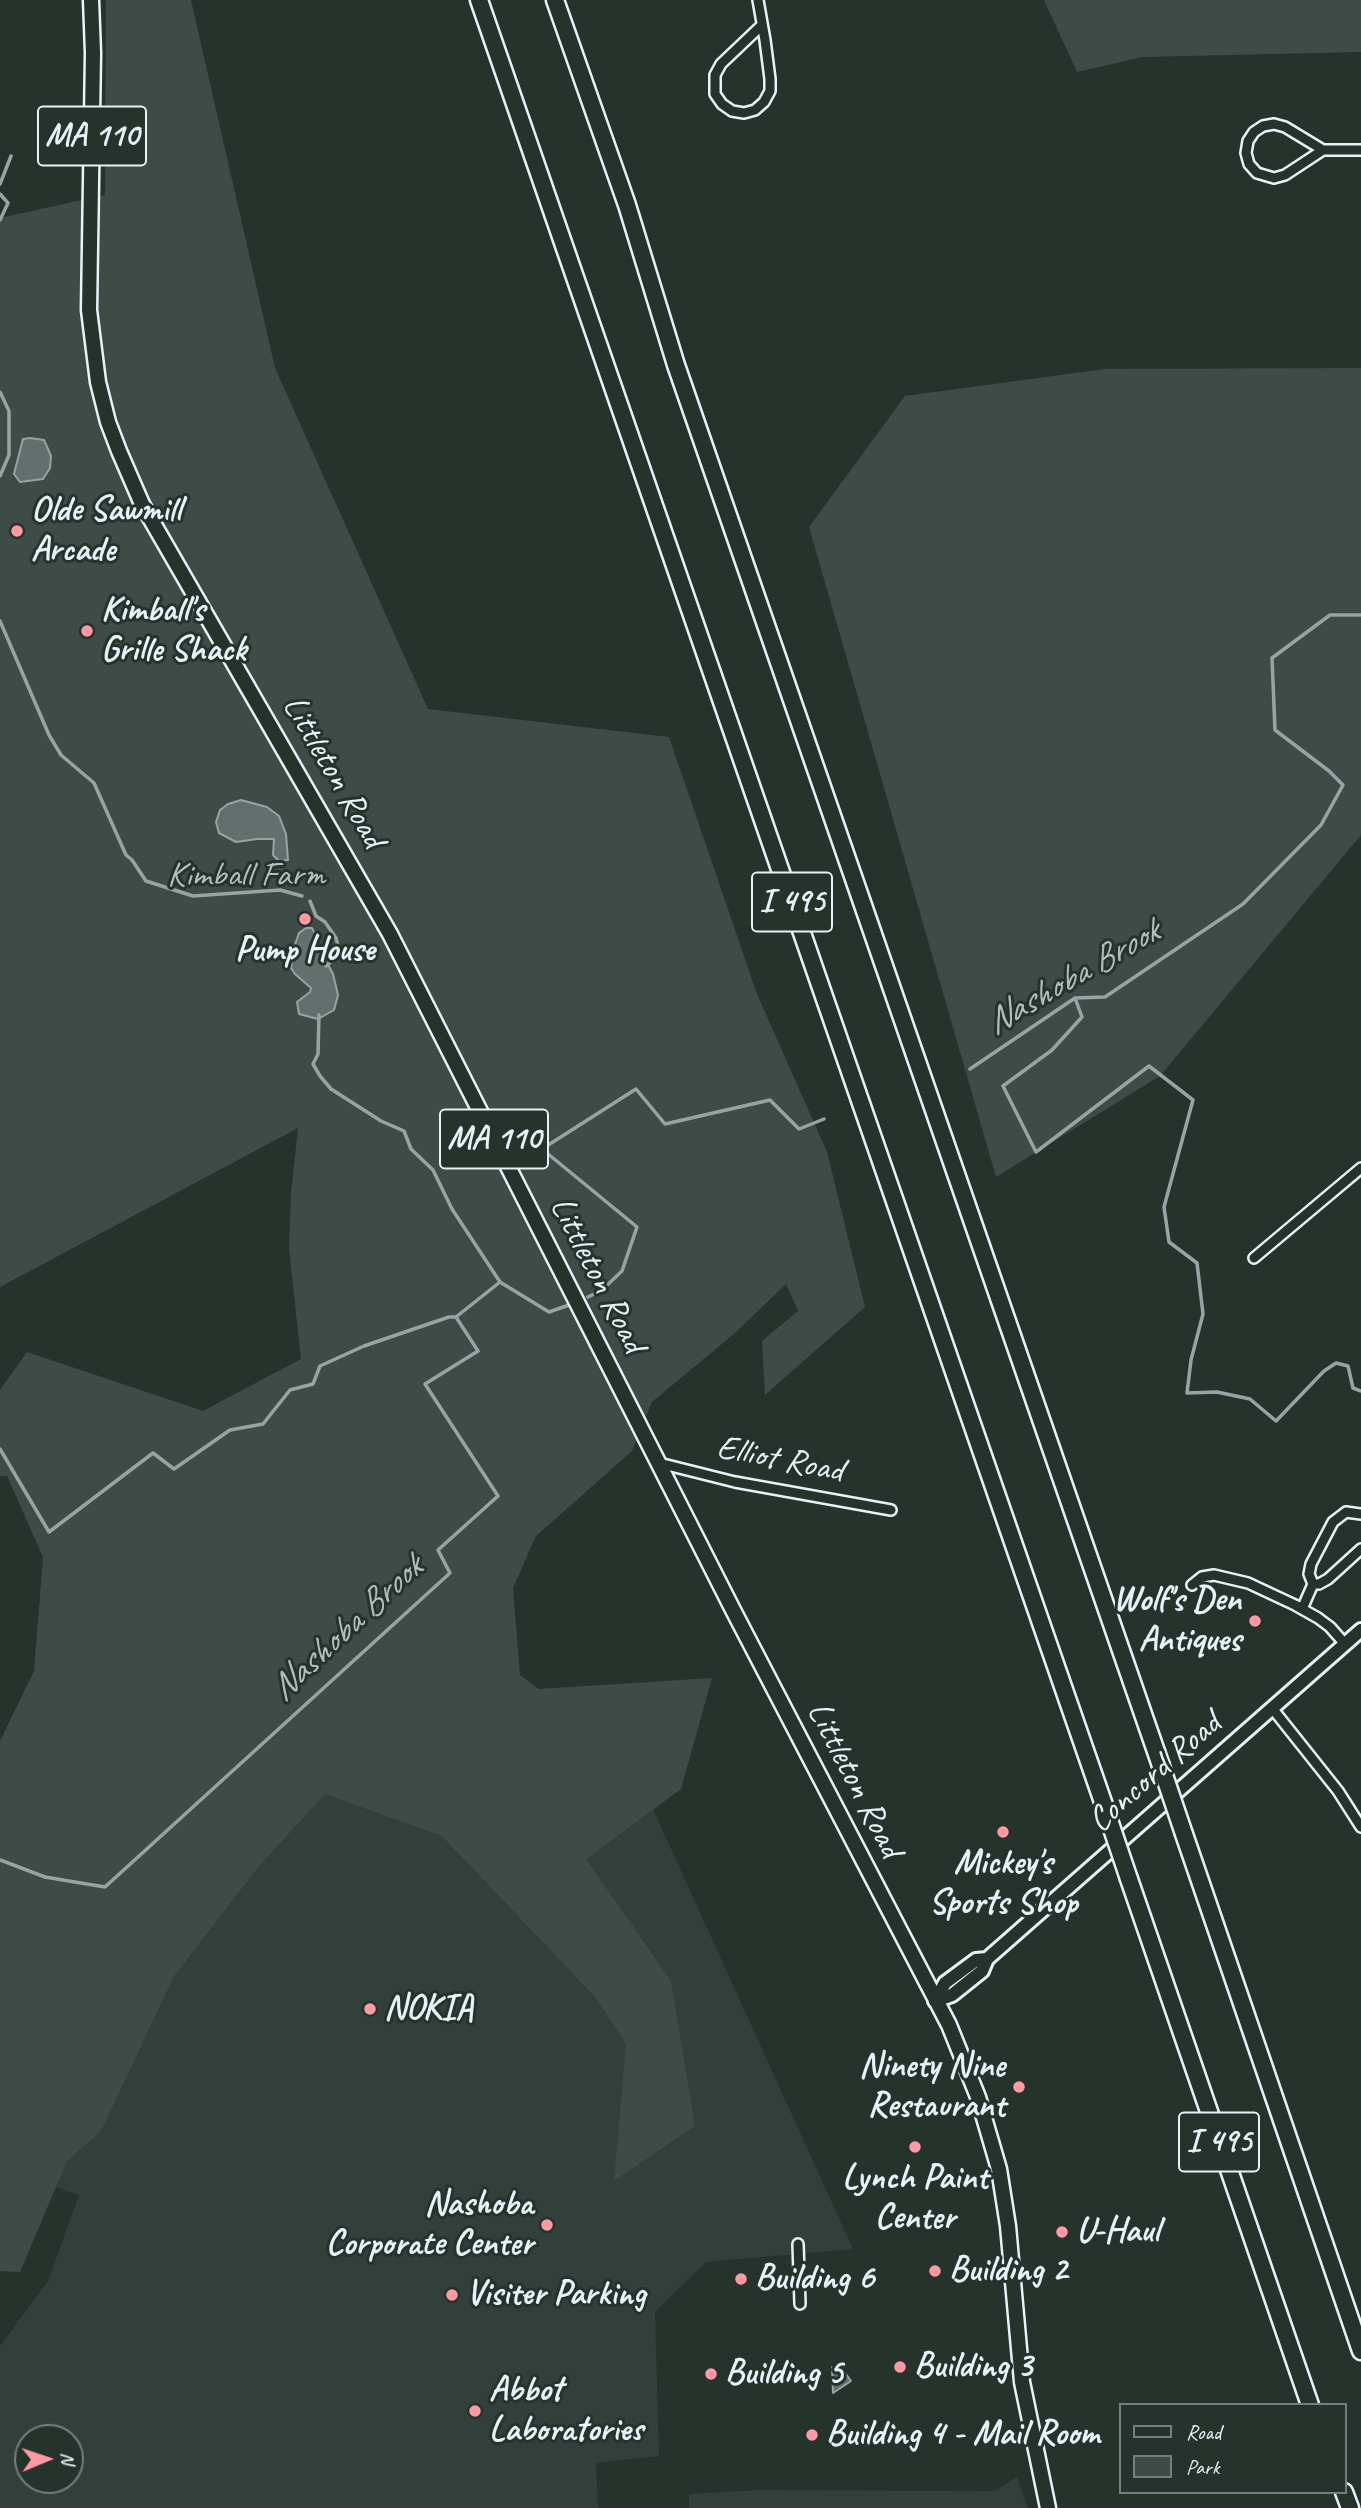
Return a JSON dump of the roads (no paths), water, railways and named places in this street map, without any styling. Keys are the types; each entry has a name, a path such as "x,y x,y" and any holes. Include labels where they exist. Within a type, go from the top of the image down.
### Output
{"highway":[{"name":"I 495","path":"479,0 1309,2403"},
{"name":"I 495","path":"555,0 626,205 681,378 1361,2351"}],"main road":[{"name":"Littleton Road","path":"91,0 93,53 89,310 98,382 119,451 142,504 390,934 948,2025 978,2097 999,2169 1008,2227 1022,2382 1048,2508"},
{"name":"Concord Road","path":"935,2001 952,1995 982,1971 987,1959 1361,1630"}],"street":[{"path":"758,0 762,25 770,91 764,102 755,110 744,113 732,111 722,104 715,94 715,75 721,64 762,25"},
{"path":"1323,150 1285,175 1274,178 1257,173 1249,164 1246,153 1248,141 1254,132 1269,124 1285,127 1323,150 1361,150"},
{"path":"1254,1258 1361,1168"},
{"name":"Elliot Road","path":"659,1463 735,1482 891,1510"},
{"path":"1313,1584 1309,1569 1333,1521 1346,1511 1361,1514"},
{"path":"1313,1584 1328,1579 1361,1549"},
{"path":"1192,1586 1208,1576 1227,1577 1248,1583 1302,1609 1330,1627 1345,1644"},
{"path":"1302,1609 1313,1584"},
{"path":"1272,1708 1343,1798 1361,1827"},
{"path":"798,2244 800,2304"}],"waterway":[{"path":"0,184 11,156"},
{"path":"0,194 8,203 0,220"},
{"path":"0,392 9,411 9,455 0,476"},
{"name":"Nashoba Brook","path":"970,1069 1075,998 1105,997 1243,904 1321,825 1343,785 1275,730 1272,658 1330,615 1361,615"},
{"path":"0,621 49,735 61,755 94,783 126,855 146,881 193,896 280,890 302,896"},
{"path":"310,901 316,916 325,922 336,938 340,954 326,966"},
{"path":"1075,998 1082,1017 1052,1050 1003,1086 1036,1152 1149,1066 1193,1100 1164,1207 1169,1242 1197,1263 1203,1314 1191,1360 1187,1393 1217,1392 1250,1399 1276,1421 1324,1371 1336,1363 1348,1366 1353,1388 1361,1391"},
{"path":"319,1015 318,1054 313,1064 320,1076 331,1089 381,1121 404,1131 411,1149 433,1170 452,1209 500,1282"},
{"name":"Nashoba Brook","path":"588,1297 602,1290 622,1271 637,1227 542,1149 636,1089 665,1124 770,1100 799,1129 824,1119"},
{"name":"Nashoba Brook","path":"0,1860 45,1877 105,1887 450,1573 438,1550 498,1496 425,1384 478,1351 456,1317 500,1282 549,1312 569,1305"},
{"path":"0,1449 49,1532 153,1453 174,1469 230,1430 263,1424 290,1390 313,1384 320,1366 364,1346 449,1317 456,1317"}],"place":[{"name":"Olde Sawmill Arcade","path":"17,531"},
{"name":"Kimball's Grille Shack","path":"87,631"},
{"name":"Pump House","path":"305,919"},
{"name":"Wolf's Den Antiques","path":"1255,1621"},
{"name":"Mickey's Sports Shop","path":"1003,1832"},
{"name":"NOKIA","path":"370,2009"},
{"name":"Ninety Nine Restaurant","path":"1019,2087"},
{"name":"Lynch Paint Center","path":"915,2147"},
{"name":"Nashoba Corporate Center","path":"547,2225"},
{"name":"U-Haul","path":"1062,2232"},
{"name":"Building 2","path":"935,2271"},
{"name":"Building 6","path":"741,2279"},
{"name":"Visiter Parking","path":"452,2295"},
{"name":"Building 3","path":"900,2367"},
{"name":"Building 5","path":"711,2374"},
{"name":"Abbot Laboratories","path":"475,2411"},
{"name":"Building 4 - Mail Room","path":"812,2435"}],"park label":[{"name":"Kimball Farm","path":"246,876"}]}
